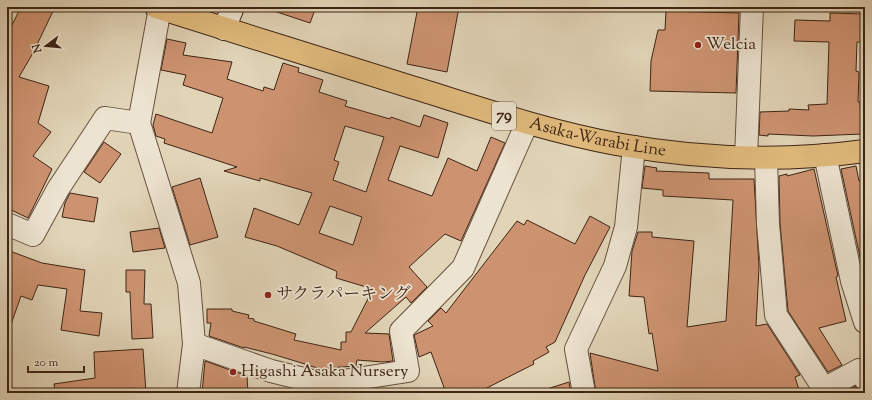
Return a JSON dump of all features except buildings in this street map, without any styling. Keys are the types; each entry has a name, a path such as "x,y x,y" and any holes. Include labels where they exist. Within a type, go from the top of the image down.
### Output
{"main road":[{"name":"Asaka-Warabi Line","path":"158,8 527,123 634,147 668,152 756,157 825,155 865,151"}],"street":[{"path":"224,29 233,7"},
{"path":"752,7 756,157 768,224 776,315 824,389 863,371"},
{"path":"158,8 139,123 189,283 194,344 188,393"},
{"path":"7,224 33,235 58,189 105,118 139,123"},
{"path":"194,344 271,371 324,384 408,370 401,331 463,268 527,123"},
{"path":"584,393 576,349 615,266 626,227 634,147"},
{"path":"825,155 852,281 865,322"}],"place":[{"name":"Welcia","path":"698,45"},
{"name":"サクラパーキング","path":"268,295"},
{"name":"Higashi Asaka Nursery","path":"233,372"}]}
